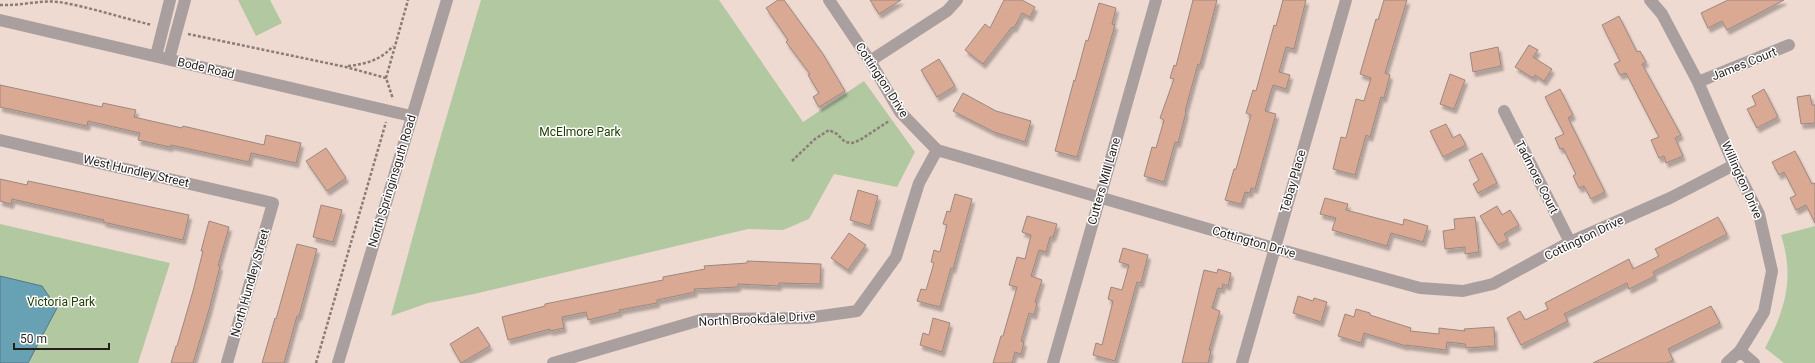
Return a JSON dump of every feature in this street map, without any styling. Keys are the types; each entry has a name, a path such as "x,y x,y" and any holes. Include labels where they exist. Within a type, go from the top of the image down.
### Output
{"street":[{"path":"156,56 170,0"},
{"path":"169,59 175,30 185,0"},
{"name":"North Springinsguth Road","path":"338,363 447,0"},
{"name":"Cottington Drive","path":"830,0 870,61 900,112 937,150 1099,198 1420,288 1464,291 1493,284 1570,242 1670,198 1734,165"},
{"path":"870,61 947,11 957,0"},
{"name":"Cutters Mill Lane","path":"1053,363 1156,0"},
{"name":"Tebay Place","path":"1242,363 1346,0"},
{"name":"Willington Drive","path":"1650,0 1662,14 1698,82 1734,165 1759,214 1772,271 1764,312 1740,351 1727,363"},
{"name":"Bode Road","path":"0,20 411,116"},
{"name":"James Court","path":"1698,82 1789,45"},
{"name":"Tadmore Court","path":"1504,111 1570,242"},
{"name":"West Hundley Street","path":"0,140 273,202"},
{"name":"North Brookdale Drive","path":"553,363 704,320 807,318 857,311 896,258 919,183 937,150"},
{"name":"North Hundley Street","path":"226,363 273,202"},
{"path":"1740,351 1754,363"}],"path":[{"path":"393,99 386,78 408,0"},
{"path":"0,5 12,6 42,1 59,2 163,28"},
{"path":"175,30 346,67 386,78"},
{"path":"346,67 365,64 386,55 395,44"},
{"path":"792,161 815,139 829,130 837,134 845,142 852,143 889,121"},
{"path":"316,363 382,137"}],"green space":[{"path":"238,0 270,0 282,23 256,36"},
{"name":"McElmore Park","path":"481,0 719,0 803,122 864,81 915,152 897,187 834,174 809,219 783,230 748,229 474,294 428,303 391,316 435,156"},
{"name":"Victoria Park","path":"0,224 170,263 138,363 0,363"},
{"path":"1815,226 1815,363 1784,363 1765,348 1783,307 1786,293 1787,265 1781,235"}],"water":[{"path":"0,276 42,286 57,308 28,363 0,363"}],"building":[{"path":"778,0 784,0 823,54 845,91 819,107 813,97 819,93 808,75 810,74 786,42 788,40 766,8"},
{"path":"870,0 901,0 879,14"},
{"path":"1004,0 1022,0 1035,7 1030,17 1022,13 1014,28 1012,27 983,64 965,50 985,24 990,28"},
{"path":"1193,0 1217,0 1200,65 1198,64 1185,111 1178,143 1175,142 1164,182 1144,176 1152,147 1156,148 1164,120 1160,118 1174,79 1170,78 1174,65 1176,66"},
{"path":"1283,0 1306,0 1294,49 1286,47 1279,72 1290,75 1286,89 1273,85 1265,111 1276,114 1255,189 1251,188 1250,193 1245,192 1241,204 1225,200 1234,169 1236,169 1251,115 1246,113 1253,90 1256,91 1274,25 1276,26"},
{"path":"1384,0 1407,0 1385,73 1390,75 1384,98 1381,97 1370,137 1366,135 1355,175 1333,169 1341,137 1346,138 1356,99 1364,101 1371,78 1360,74 1376,19 1378,20"},
{"path":"1728,0 1784,0 1727,30 1722,21 1708,28 1701,13"},
{"path":"1099,3 1116,8 1112,24 1115,25 1077,157 1055,151 1074,80 1075,81 1086,40 1088,41"},
{"path":"1619,16 1637,52 1640,51 1646,62 1642,64 1681,135 1675,138 1683,156 1666,163 1664,156 1659,158 1651,140 1659,137 1626,73 1620,75 1614,64 1620,61 1602,25"},
{"path":"1529,45 1538,50 1533,57 1552,69 1544,81 1535,75 1533,78 1515,67"},
{"path":"1498,47 1501,66 1473,72 1470,53"},
{"path":"939,59 955,86 937,97 921,70"},
{"path":"1450,74 1465,80 1454,109 1440,104"},
{"path":"0,85 102,107 103,103 136,110 134,117 182,128 183,126 264,145 266,135 301,143 296,163 251,153 249,162 171,145 170,147 138,140 140,133 88,121 87,126 0,107"},
{"path":"1560,89 1573,115 1568,118 1605,192 1591,199 1584,186 1579,188 1573,176 1576,174 1563,148 1560,149 1555,138 1564,134 1545,97"},
{"path":"1764,89 1778,117 1757,128 1747,109 1756,105 1752,96"},
{"path":"963,93 996,111 1031,121 1025,142 994,132 953,111"},
{"path":"1810,95 1812,105 1815,105 1815,123 1801,124 1797,97"},
{"path":"1446,124 1453,138 1460,134 1466,145 1443,157 1430,131"},
{"path":"326,148 346,178 327,191 306,161"},
{"path":"1795,151 1812,184 1815,183 1815,223 1806,205 1796,210 1790,198 1796,195 1784,172 1779,175 1772,162"},
{"path":"1482,153 1497,183 1478,193 1473,184 1479,180 1469,160"},
{"path":"0,179 27,185 28,181 189,215 183,240 12,199 11,204 0,201"},
{"path":"858,190 878,196 870,226 850,220"},
{"path":"955,194 972,199 953,269 951,268 940,307 917,301 921,289 926,290 934,263 931,262 934,250 940,252 947,225 943,224 947,211 950,212"},
{"path":"1325,198 1348,204 1346,210 1403,225 1404,219 1428,226 1423,242 1391,233 1387,246 1332,230 1336,218 1320,214"},
{"path":"321,205 342,210 333,242 313,237"},
{"path":"1497,206 1502,215 1510,210 1519,225 1504,234 1508,240 1498,245 1480,216"},
{"path":"1027,216 1057,224 1053,237 1050,237 1046,252 1039,250 1031,276 1042,280 1035,302 1037,303 1034,315 1029,313 1021,341 1024,342 1021,354 1015,352 1012,363 993,363 1001,336 1003,336 1017,287 1009,285 1017,257 1025,259 1031,235 1022,232"},
{"path":"1475,217 1479,252 1465,254 1465,247 1445,249 1443,231 1455,229 1454,219"},
{"path":"1718,217 1727,234 1653,272 1655,276 1629,289 1627,283 1564,314 1568,321 1521,345 1507,318 1520,311 1525,320 1548,309 1545,303 1629,259 1633,269 1659,256 1655,249"},
{"path":"209,221 229,227 218,266 220,266 209,310 193,363 171,363 193,291"},
{"path":"849,233 866,245 848,270 831,258"},
{"path":"297,244 317,249 299,316 297,316 284,363 262,363 275,318 276,319"},
{"path":"1123,248 1148,255 1141,283 1137,282 1115,361 1093,355 1096,343 1102,345 1113,301 1108,299 1111,287 1122,290 1129,265 1119,262"},
{"path":"747,261 821,264 820,284 779,283 779,286 738,284 738,287 694,289 695,292 657,300 657,303 619,310 620,312 588,320 586,312 562,317 564,328 550,331 550,329 508,340 502,317 545,306 545,304 663,280 663,277 705,269 704,266 747,263"},
{"path":"1218,269 1231,273 1228,286 1223,284 1222,289 1218,288 1212,308 1220,311 1209,350 1211,351 1208,363 1182,363 1204,270 1217,273"},
{"path":"1298,296 1313,301 1314,298 1327,302 1321,322 1293,313"},
{"path":"1711,306 1720,323 1668,349 1673,360 1667,363 1593,363"},
{"path":"1356,309 1411,328 1410,331 1439,334 1439,328 1465,331 1464,329 1494,327 1495,346 1466,348 1465,344 1447,342 1446,350 1406,346 1364,333 1361,343 1338,336 1345,314 1354,317"},
{"path":"933,318 950,323 942,352 920,345 923,333 929,335"},
{"path":"478,327 490,346 461,363 450,344"}]}
